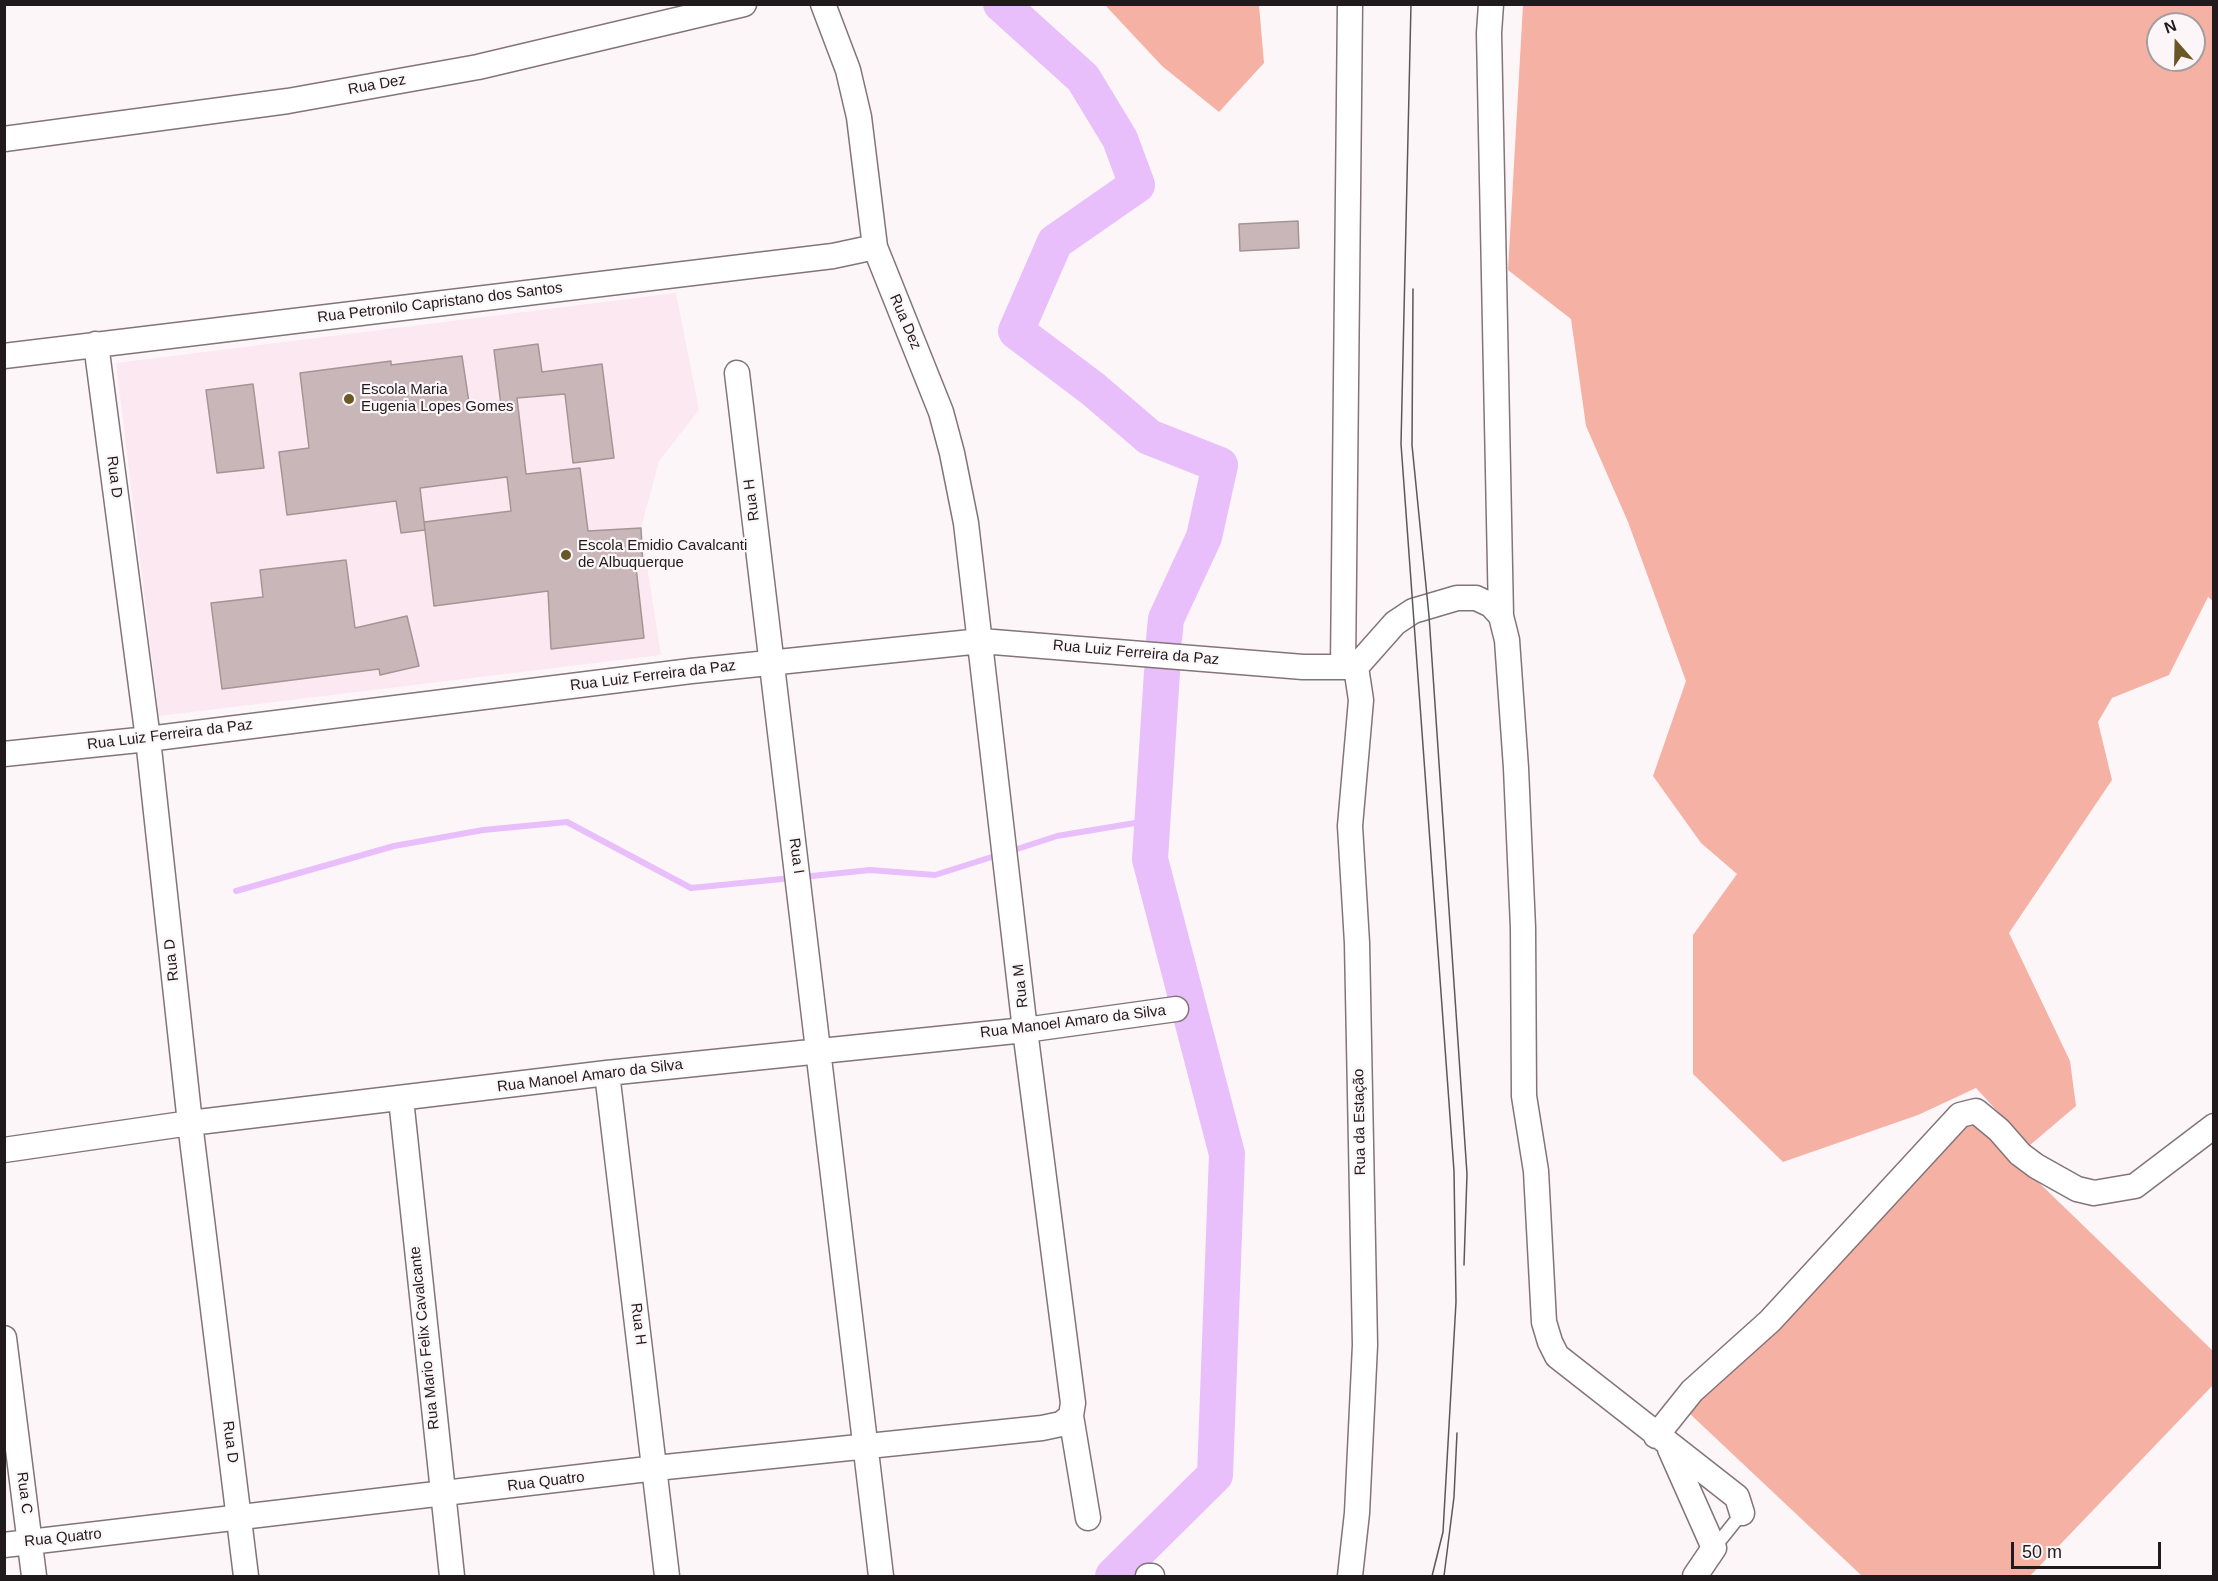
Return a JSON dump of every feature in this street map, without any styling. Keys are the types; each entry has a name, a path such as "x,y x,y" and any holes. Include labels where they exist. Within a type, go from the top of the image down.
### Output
{"street":[{"name":"Rua Dez","path":"4,139 288,101 478,67 744,4"},
{"name":"Rua Dez","path":"823,4 848,70 859,117 875,247 926,372 952,453 966,523 981,641"},
{"name":"Rua da Estação","path":"1350,4 1349,667 1361,700 1350,826 1357,943 1365,1345 1357,1513 1350,1576"},
{"path":"1491,4 1489,33 1501,616 1507,640 1516,768 1523,928 1524,1096 1536,1171 1544,1322 1557,1356 1737,1497 1742,1513"},
{"name":"Rua Petronilo Capristano dos Santos","path":"4,356 821,258 875,247"},
{"name":"Rua D","path":"96,344 148,739 190,1123 246,1576"},
{"name":"Rua H","path":"737,373 771,663"},
{"path":"1349,667 1395,623 1428,604 1457,597 1476,598 1491,605 1501,616"},
{"name":"Rua Luiz Ferreira da Paz","path":"4,754 148,739 771,663 981,641 1303,667 1349,667"},
{"name":"Rua M","path":"981,641 1025,1030 1072,1409 1088,1518"},
{"name":"Rua I","path":"771,663 803,908 864,1447 881,1576"},
{"name":"Rua Manoel Amaro da Silva","path":"4,1150 190,1123 819,1049 1025,1030 1176,1009"},
{"name":"Rua H","path":"607,1073 656,1468 667,1576"},
{"name":"Rua Mario Felix Cavalcante","path":"401,1099 441,1495 452,1576"},
{"path":"1663,1441 1692,1391 1770,1321 1960,1115 1976,1111 1999,1130 2020,1154 2036,1166 2077,1189 2094,1193 2135,1186 2214,1126"},
{"name":"Rua C","path":"4,1338 34,1576"},
{"name":"Rua Quatro","path":"4,1545 240,1519 656,1468 1042,1428 1061,1424 1072,1409"},
{"path":"1663,1441 1714,1548 1695,1576"}],"lane":[{"path":"1714,1548 1742,1513"}],"shaded area":[{"path":"1105,5 1259,5 1264,63 1219,112 1162,66"},
{"path":"1523,5 2213,5 2213,601 2208,597 2169,675 2112,698 2098,722 2112,780 2009,933 2070,1061 2076,1106 2029,1146 1976,1088 1918,1115 1783,1162 1693,1074 1693,935 1737,874 1701,843 1653,776 1686,681 1628,522 1586,426 1571,319 1508,270"},
{"path":"676,293 699,410 659,461 641,528 661,655 159,716 116,363"},
{"path":"1970,1116 2213,1351 2213,1385 2030,1576 1862,1576 1689,1413"}],"building":[{"path":"1298,221 1299,248 1240,251 1239,224"},
{"path":"538,344 542,372 602,364 614,458 573,463 565,394 517,398 526,474 580,468 588,531 641,528 643,567 636,567 644,638 551,649 548,591 434,606 425,530 401,533 396,501 287,515 279,452 309,448 300,373 391,361 391,365 462,356 470,409 501,405 494,350","holes":["507,477 511,511 424,522 420,488"]},
{"path":"253,384 264,468 217,473 206,390"},
{"path":"346,560 355,628 407,616 419,666 380,675 379,669 222,689 211,603 263,597 260,570"}],"waterway":[{"path":"1001,4 1083,78 1120,139 1137,185 1055,242 1016,331 1093,389 1149,437 1220,465 1204,537 1166,619 1164,639"},
{"path":"1113,1576 1215,1475 1227,1154 1150,859 1162,672"},
{"path":"1008,852 1057,836 1153,820"},
{"path":"236,891 394,846 483,830 567,822 691,888 792,878"},
{"path":"802,877 870,870 935,875 998,855"}],"tram line":[{"path":"1411,4 1401,444 1454,1171 1456,1302 1443,1532 1432,1576"},
{"path":"1413,289 1412,445 1429,616 1467,1174 1464,1265"},
{"path":"1444,1576 1454,1497 1457,1433"}],"place":[{"name":"Escola Maria Eugenia Lopes Gomes","path":"349,399"},
{"name":"Escola Emidio Cavalcanti de Albuquerque","path":"566,555"}]}
